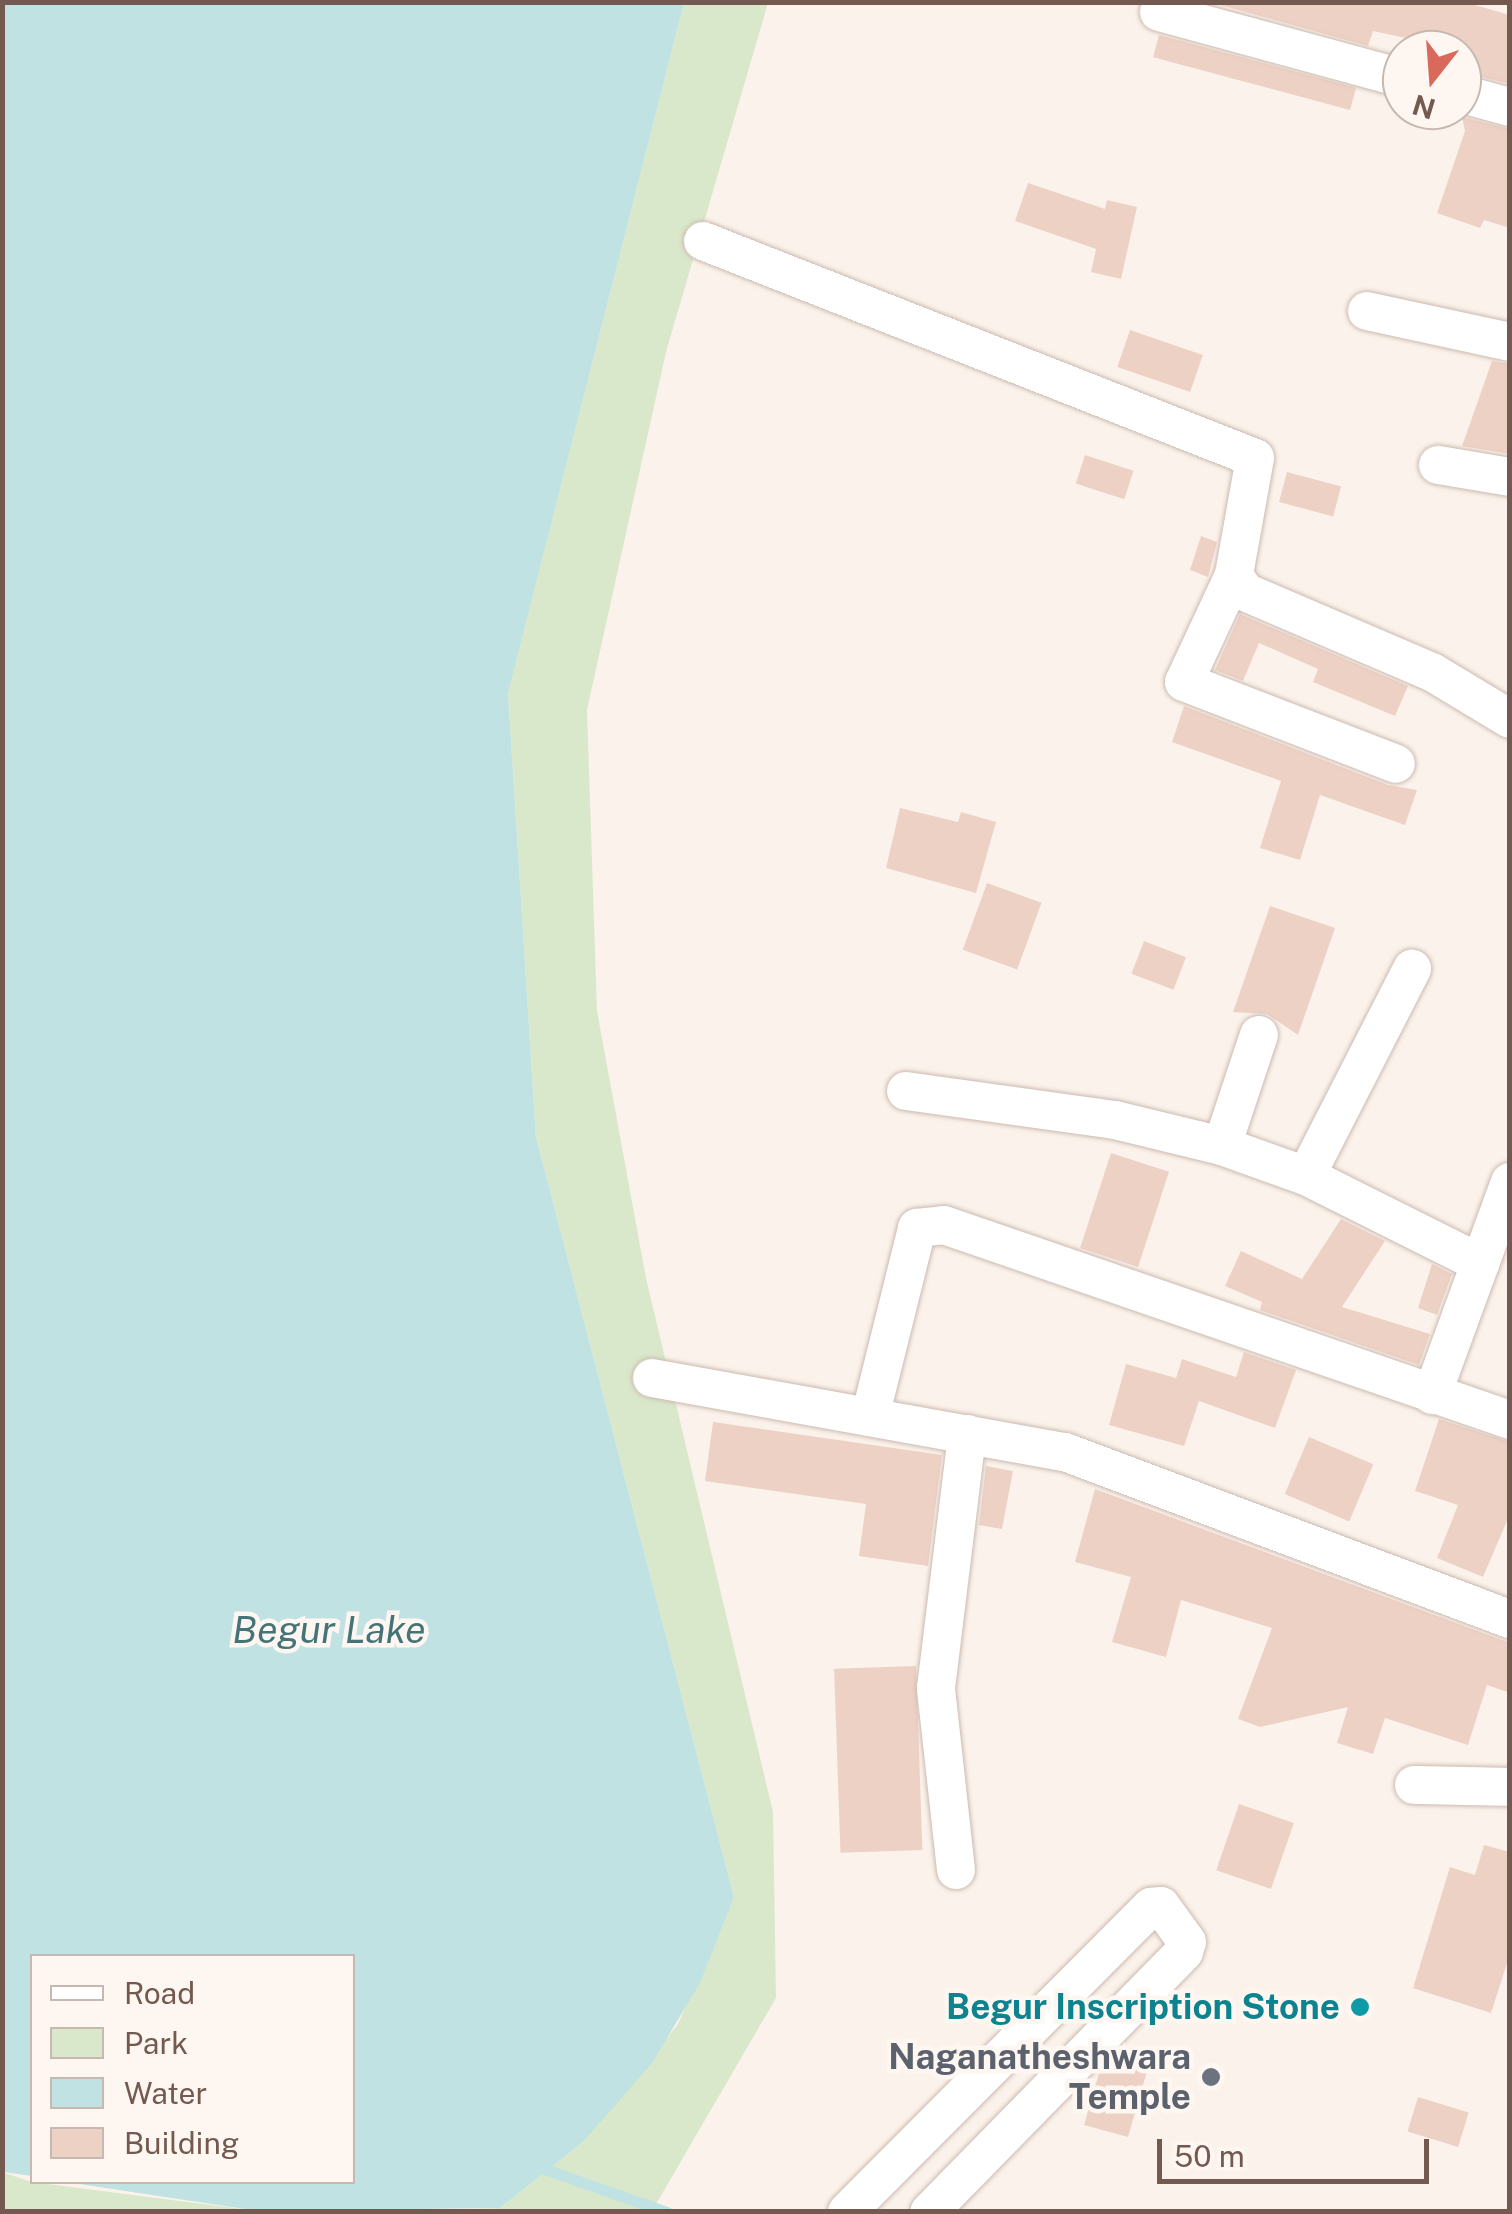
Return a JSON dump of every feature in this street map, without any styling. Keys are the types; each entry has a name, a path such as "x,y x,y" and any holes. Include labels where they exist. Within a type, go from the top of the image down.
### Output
{"street":[{"path":"1159,12 1382,73"},
{"path":"1482,99 1510,107"},
{"path":"703,241 1247,453 1258,465 1234,575 1184,682 1396,764"},
{"path":"1367,311 1510,342"},
{"path":"1438,464 1510,477"},
{"path":"1234,575 1245,592 1432,672 1510,719"},
{"path":"1306,1176 1412,969"},
{"path":"1222,1146 1259,1034"},
{"path":"906,1091 1115,1120 1222,1146 1306,1176 1480,1263"},
{"path":"1432,1395 1510,1182"},
{"path":"870,1417 917,1228 944,1225 1510,1420"},
{"path":"652,1378 967,1434 1108,1466 1510,1618"},
{"path":"956,1870 936,1688 967,1434"},
{"path":"1414,1785 1510,1787"},
{"path":"847,2212 1151,1907 1160,1906 1187,1942 1184,1952 929,2212"}],"green space":[{"path":"684,3 768,3 666,352 587,710 597,1011 646,1278 773,1812 776,1998 652,2211 411,2212 500,2208 583,2142 678,2024 734,1897 536,1137 508,692"},
{"path":"2,2172 30,2184 258,2211 3,2211"}],"water":[{"name":"Begur Lake","path":"2,3 684,3 508,693 536,1137 734,1897 700,1983 652,2063 583,2142 500,2208 258,2211 79,2184 355,2184 355,1954 30,1954 30,2176 3,2172"}],"building":[{"path":"1210,2 1464,2 1510,15 1510,84 1482,77 1482,30 1373,31 1368,46"},
{"path":"1159,35 1356,88 1350,110 1153,57"},
{"path":"1482,122 1510,129 1510,228 1484,220 1480,228 1437,213 1465,131 1482,130"},
{"path":"1028,183 1105,209 1107,200 1137,207 1121,279 1091,272 1096,249 1015,221"},
{"path":"1130,330 1203,355 1190,392 1117,367"},
{"path":"1492,361 1510,364 1510,454 1462,446"},
{"path":"1085,455 1134,471 1124,499 1076,484"},
{"path":"1287,472 1341,486 1333,516 1279,502"},
{"path":"1201,536 1217,542 1208,577 1190,570"},
{"path":"1240,614 1408,686 1395,716 1313,682 1318,669 1259,643 1243,681 1215,670"},
{"path":"1184,706 1388,785 1417,790 1405,825 1320,795 1300,860 1260,848 1281,781 1172,742"},
{"path":"900,808 958,822 961,812 996,822 976,893 886,868"},
{"path":"987,883 1042,903 1017,970 963,950"},
{"path":"1270,906 1335,928 1298,1035 1267,1014 1233,1012"},
{"path":"1144,941 1186,957 1173,990 1131,974"},
{"path":"1111,1153 1169,1172 1138,1267 1080,1248"},
{"path":"1341,1219 1385,1241 1342,1307 1430,1334 1419,1365 1260,1310 1262,1302 1225,1286 1241,1251 1302,1279"},
{"path":"1432,1264 1452,1274 1437,1315 1418,1308"},
{"path":"1244,1352 1296,1370 1275,1428 1199,1401 1184,1446 1109,1425 1126,1364 1176,1378 1182,1359 1236,1377"},
{"path":"1439,1419 1510,1442 1510,1514 1483,1577 1437,1558 1458,1505 1415,1491"},
{"path":"713,1422 942,1455 928,1566 859,1556 866,1504 705,1481"},
{"path":"1309,1437 1373,1464 1349,1521 1285,1494"},
{"path":"986,1466 1013,1471 1002,1529 979,1525"},
{"path":"1095,1489 1510,1643 1510,1693 1487,1685 1468,1745 1385,1718 1373,1754 1337,1743 1348,1707 1260,1727 1238,1719 1272,1628 1181,1600 1166,1657 1112,1642 1131,1577 1075,1562"},
{"path":"916,1666 922,1850 840,1853 834,1669"},
{"path":"1239,1804 1294,1823 1271,1889 1216,1870"},
{"path":"1484,1845 1510,1852 1510,1954 1491,2013 1413,1988 1450,1867 1475,1875"},
{"path":"1117,2052 1150,2061 1128,2137 1084,2125 1100,2070"},
{"path":"1418,2097 1469,2112 1458,2147 1407,2131"}],"waterway":[{"path":"539,2167 667,2212"}],"place":[{"name":"Begur Inscription Stone","path":"1360,2007"},
{"name":"Naganatheshwara Temple","path":"1211,2077"}]}
